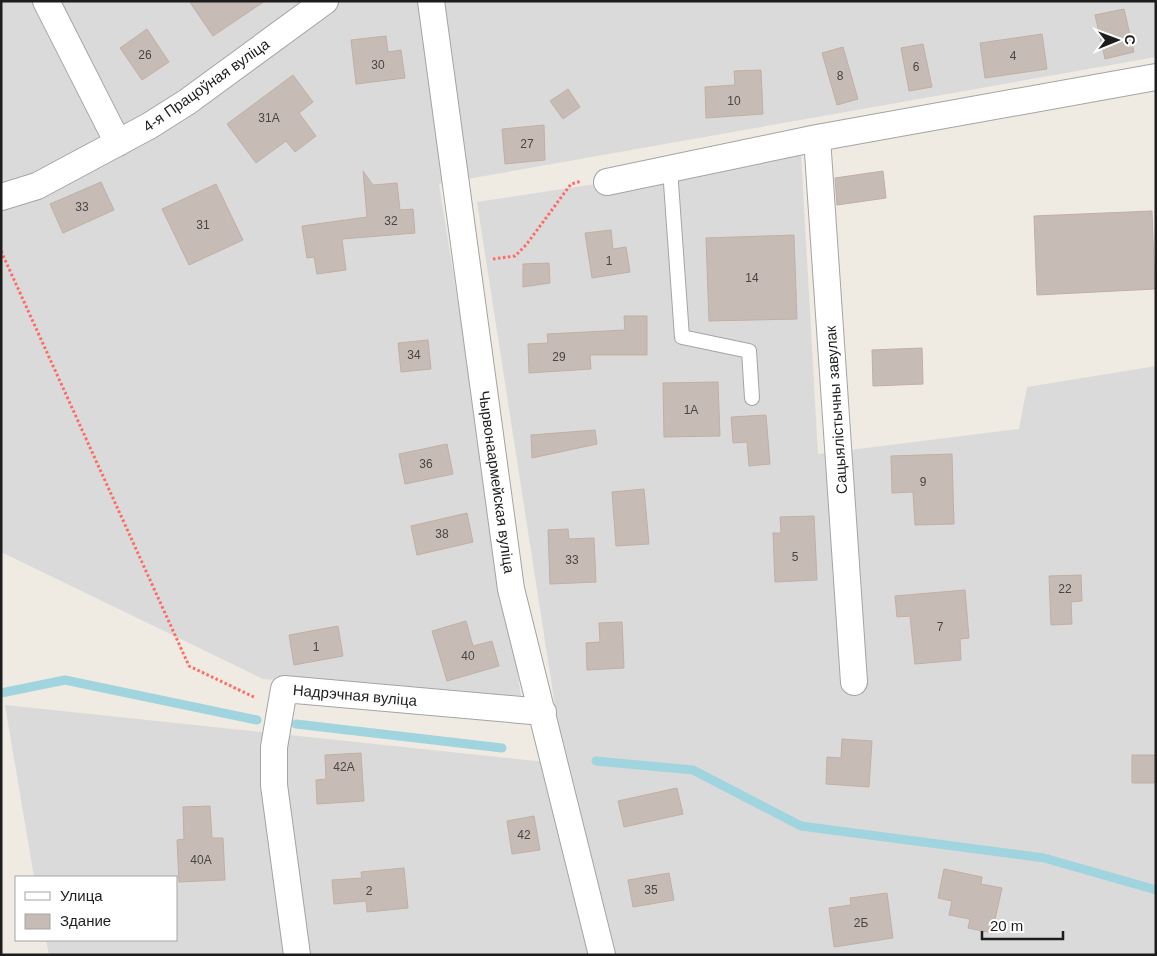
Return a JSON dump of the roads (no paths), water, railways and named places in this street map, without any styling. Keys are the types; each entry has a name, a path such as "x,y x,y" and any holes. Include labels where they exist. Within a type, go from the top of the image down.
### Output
{"street":[{"path":"46,1 118,143"},
{"name":"4-я Працоўная вуліца","path":"1,197 37,186 118,143 186,102 325,1"},
{"name":"Чырвонаармейская вуліца","path":"431,1 468,259 511,589 602,955"},
{"path":"607,182 817,138 1156,77"},
{"name":"Сацыялістычны завулак","path":"817,138 854,682"},
{"name":"Надрэчная вуліца","path":"297,955 274,784 274,747 284,689 543,712"}],"lane":[{"path":"670,169 682,337 749,351 752,398"}],"waterway":[{"path":"1,693 65,680 257,720"},
{"path":"296,724 502,748"},
{"path":"596,761 693,770 801,826 1044,858 1156,890"}]}
